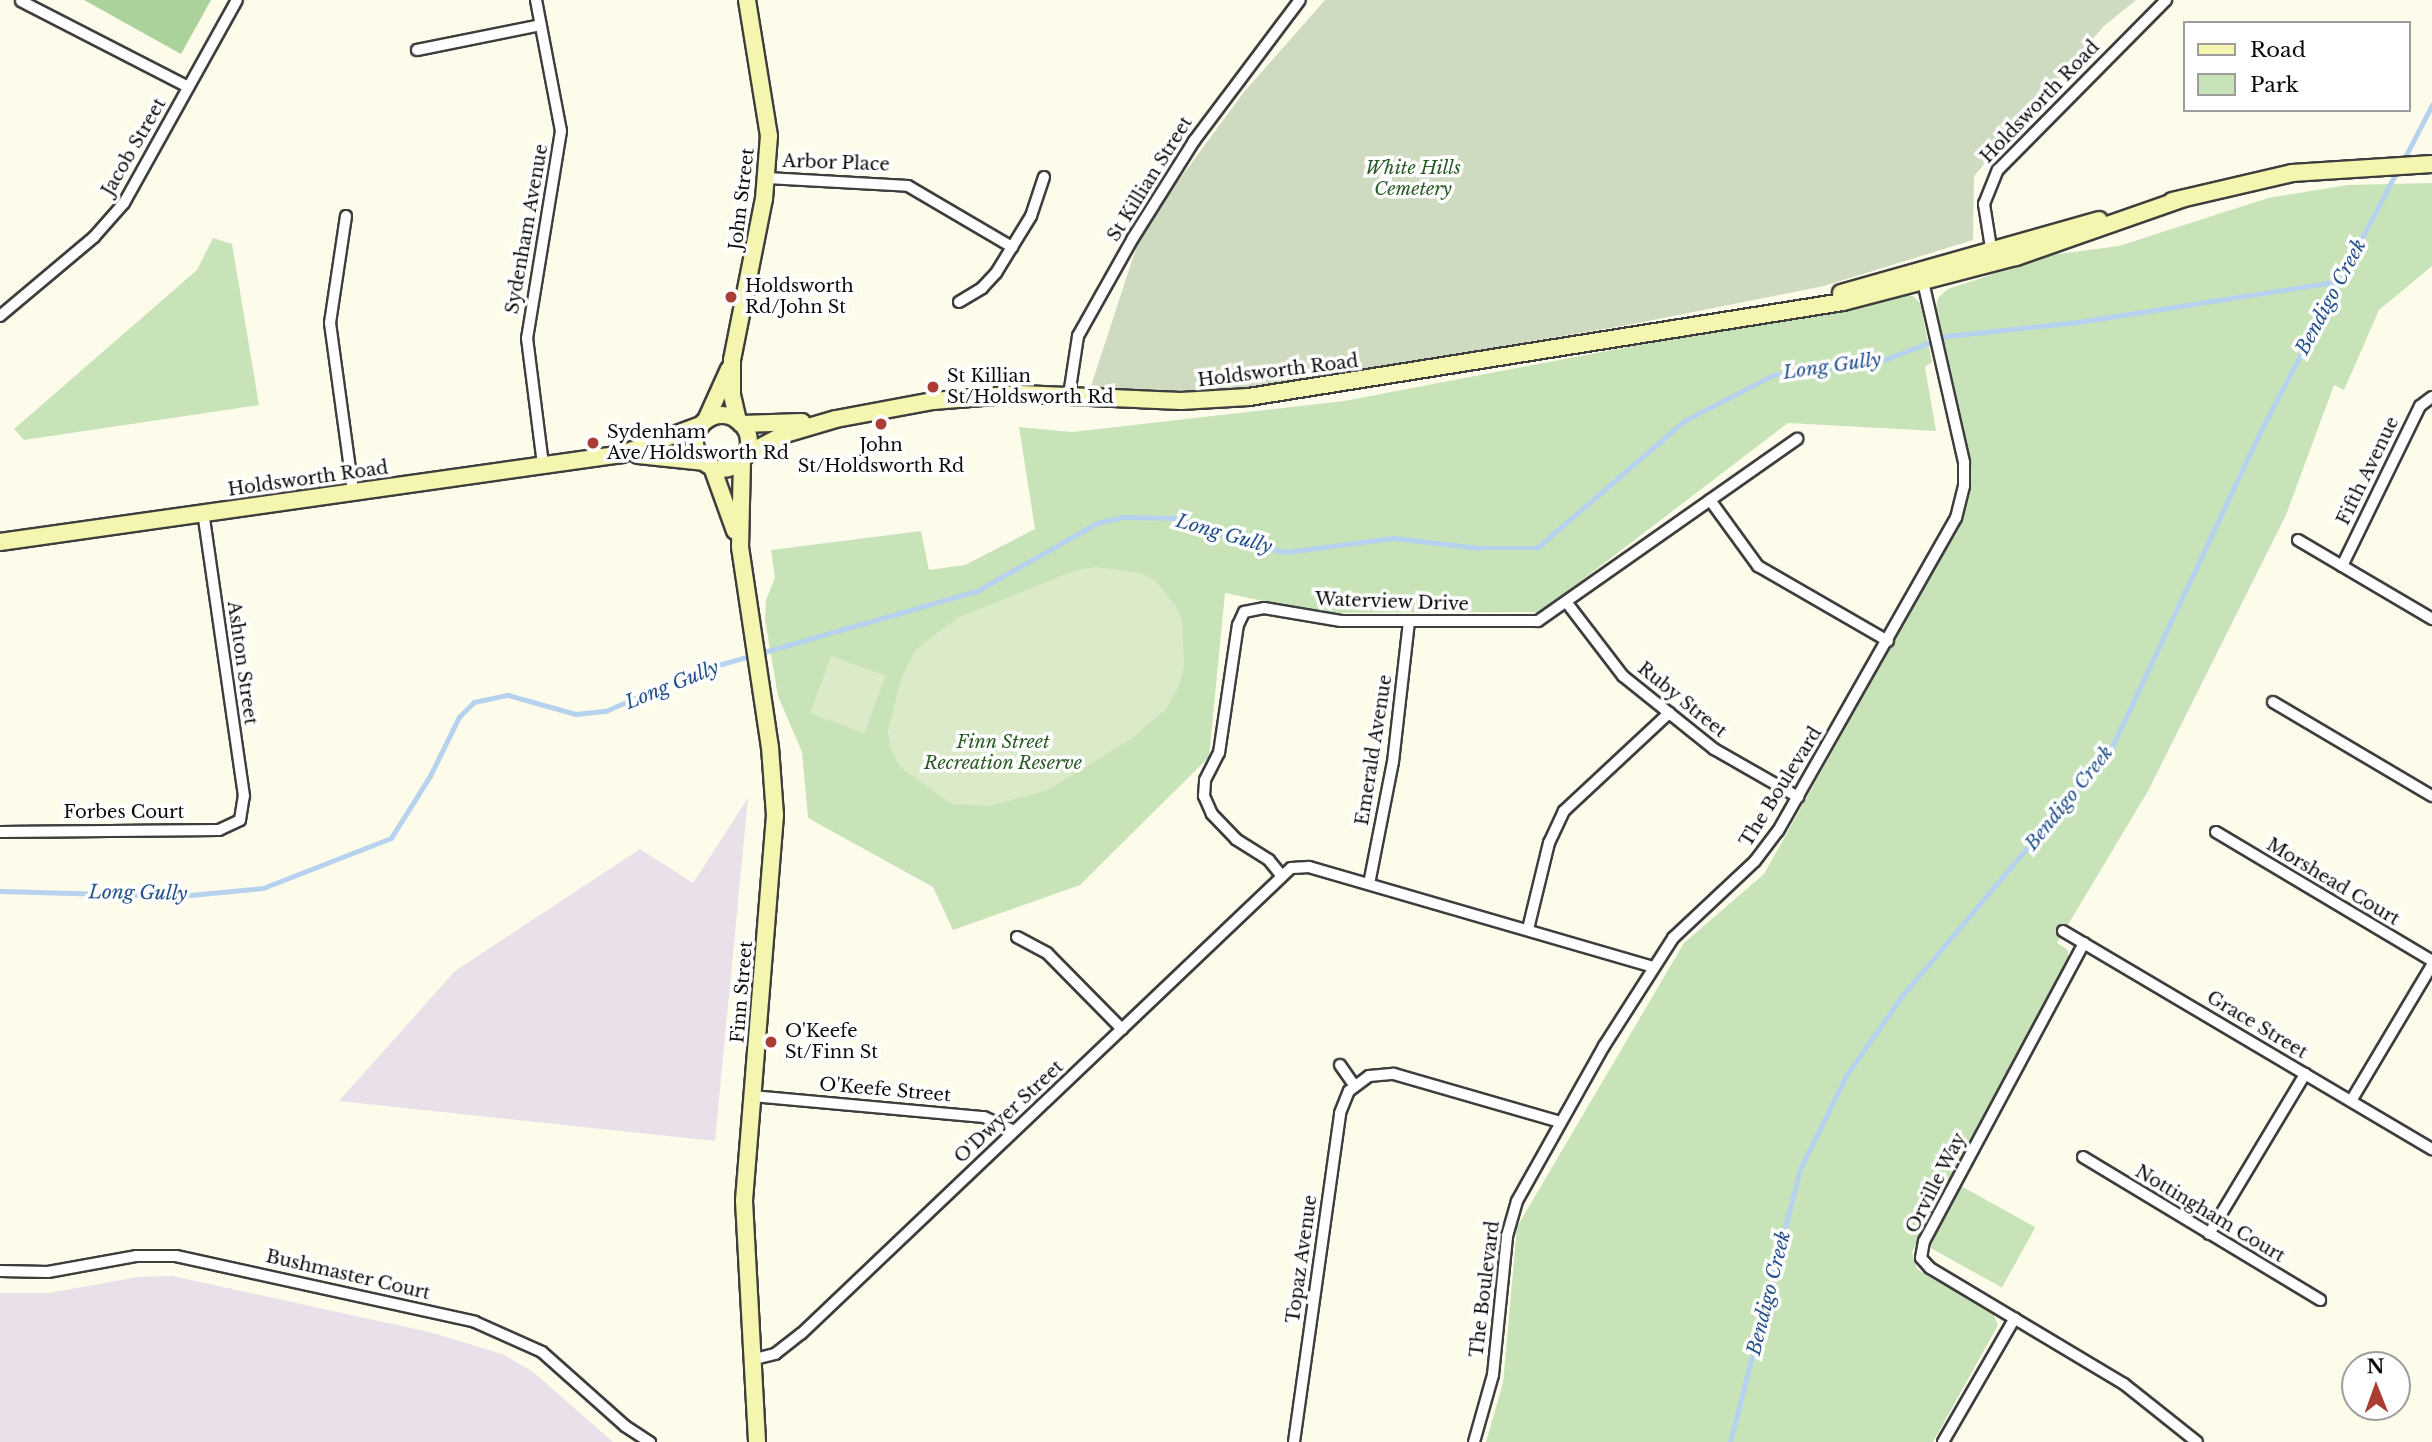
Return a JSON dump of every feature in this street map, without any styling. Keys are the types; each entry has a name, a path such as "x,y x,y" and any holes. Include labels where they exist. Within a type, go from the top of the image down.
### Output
{"main road":[{"name":"John Street","path":"740,422 732,400 733,360 766,178 766,101 747,0"},
{"name":"Holdsworth Road","path":"744,457 785,434 836,419 975,396 1069,395 1181,401 1269,395 1723,321 1922,277 2182,199 2262,179 2349,166 2432,164"},
{"name":"John Street","path":"703,423 733,360"},
{"path":"723,415 740,422 748,439 744,457 728,468 707,465 695,448 703,423 723,415"},
{"name":"Holdsworth Road","path":"740,422 836,419"},
{"name":"Holdsworth Road","path":"0,542 622,454 703,423"},
{"name":"Holdsworth Road","path":"622,454 707,465"},
{"name":"Finn Street","path":"744,457 740,547 772,770 775,834 744,1201 757,1442"},
{"name":"Finn Street","path":"707,465 740,547"}],"street":[{"name":"Jacob Street","path":"0,316 94,237 124,203 237,0"},
{"name":"Sydenham Avenue","path":"536,0 561,131 527,338 543,465"},
{"name":"St Killian Street","path":"1069,395 1078,336 1133,238 1201,131 1300,0"},
{"name":"Holdsworth Road","path":"1993,257 1984,204 1998,170 2166,0"},
{"path":"21,1 188,87"},
{"path":"417,50 541,25"},
{"path":"959,302 989,282 1031,216 1044,177"},
{"name":"Arbor Place","path":"766,178 908,186 1012,247"},
{"path":"346,216 330,324 353,492"},
{"name":"The Boulevard","path":"1474,1442 1495,1362 1509,1224 1560,1122 1653,967 1682,926 1755,861 1798,797 1951,528 1962,497 1964,462 1922,277"},
{"name":"Fifth Avenue","path":"2342,566 2420,406 2432,397"},
{"name":"Waterview Drive","path":"1281,875 1269,860 1236,839 1212,814 1204,796 1205,779 1219,753 1241,616 1258,607 1320,620 1531,622 1567,603 1797,439"},
{"path":"1710,500 1758,566 1888,641"},
{"name":"Ashton Street","path":"203,513 244,796 242,817"},
{"path":"2298,540 2432,619"},
{"name":"Ruby Street","path":"1567,603 1610,663 1669,713 1727,757 1798,797"},
{"name":"Emerald Avenue","path":"1369,884 1393,762 1409,621"},
{"path":"2273,702 2432,796"},
{"path":"1528,929 1549,844 1564,811 1669,713"},
{"name":"Forbes Court","path":"0,832 219,830 233,827 242,817"},
{"name":"Morshead Court","path":"2216,832 2432,963"},
{"path":"1281,875 1305,866 1653,967"},
{"name":"O'Dwyer Street","path":"751,1360 778,1352 802,1334 1281,875"},
{"name":"Grace Street","path":"2063,931 2432,1149"},
{"path":"1017,937 1047,953 1122,1029"},
{"name":"Orville Way","path":"2084,943 1922,1248 1921,1258 1930,1268 2124,1384 2197,1442"},
{"path":"2351,1101 2432,963"},
{"path":"1340,1065 1354,1085 1369,1076 1394,1074 1560,1122"},
{"path":"2209,1234 2305,1074"},
{"name":"Topaz Avenue","path":"1294,1442 1340,1114 1354,1085"},
{"name":"O'Keefe Street","path":"752,1096 984,1117 1012,1130"},
{"name":"Nottingham Court","path":"2083,1157 2320,1300"},
{"name":"Bushmaster Court","path":"0,1270 48,1272 136,1256 176,1256 475,1322 542,1352 625,1426 650,1442"},
{"path":"1943,1442 2015,1318"}],"shaded area":[{"path":"748,798 715,1141 339,1101 455,971 640,849 693,883"},
{"path":"173,1276 429,1332 502,1354 532,1371 613,1442 0,1442 0,1293 49,1293 138,1277"}],"green space":[{"path":"84,0 211,0 181,54"},
{"name":"White Hills Cemetery","path":"1325,0 2136,0 2104,26 1974,176 1973,240 1824,286 1623,326 1222,393 1090,389 1142,230 1244,92"},
{"path":"2432,183 2432,266 2379,310 2344,390 2334,385 2286,515 2148,791 2057,943 2068,950 2068,958 1912,1252 1917,1269 1993,1314 1998,1325 1933,1442 1486,1442 1503,1383 1517,1227 1684,943 1764,874 1962,519 1970,466 1936,308 1938,298 1948,289 2051,255 2119,246 2268,198 2348,185"},
{"path":"213,238 232,244 259,405 24,440 14,429 197,270"},
{"name":"Finn Street Recreation Reserve","path":"1901,295 1913,296 1920,303 1932,362 1925,367 1936,431 1788,423 1540,612 1321,613 1225,593 1209,757 1080,885 953,930 933,887 808,818 802,752 778,696 765,620 766,600 775,578 771,550 921,531 929,570 965,565 1035,529 1019,427 1072,432 1344,401"},
{"name":"Finn Street Recreation Reserve","path":"1096,567 1140,573 1155,580 1176,607 1182,622 1184,663 1181,681 1166,709 1131,739 1048,790 990,806 952,804 901,768 891,750 888,731 901,679 915,650 957,618 1076,570"},
{"path":"831,656 886,676 865,733 810,713"},
{"path":"1961,1186 2035,1227 2002,1288 1928,1246"}],"waterway":[{"name":"Bendigo Creek","path":"2403,161 2432,105"},
{"name":"Bendigo Creek","path":"1730,1442 1800,1169 1846,1076 1902,996 2111,749 2258,436 2397,171"},
{"name":"Long Gully","path":"0,891 180,896 263,888 391,838 430,776 459,717 474,702 508,695 576,714 606,711 694,672 977,591 1097,523 1124,517 1175,518 1257,547 1287,552 1394,538 1479,548 1537,548 1684,421 1773,375 1873,364 1947,336 2078,322 2340,281"}],"place":[{"name":"Holdsworth Rd/John St","path":"731,297"},
{"name":"St Killian St/Holdsworth Rd","path":"933,387"},
{"name":"John St/Holdsworth Rd","path":"881,424"},
{"name":"Sydenham Ave/Holdsworth Rd","path":"593,443"},
{"name":"O'Keefe St/Finn St","path":"771,1042"}]}
